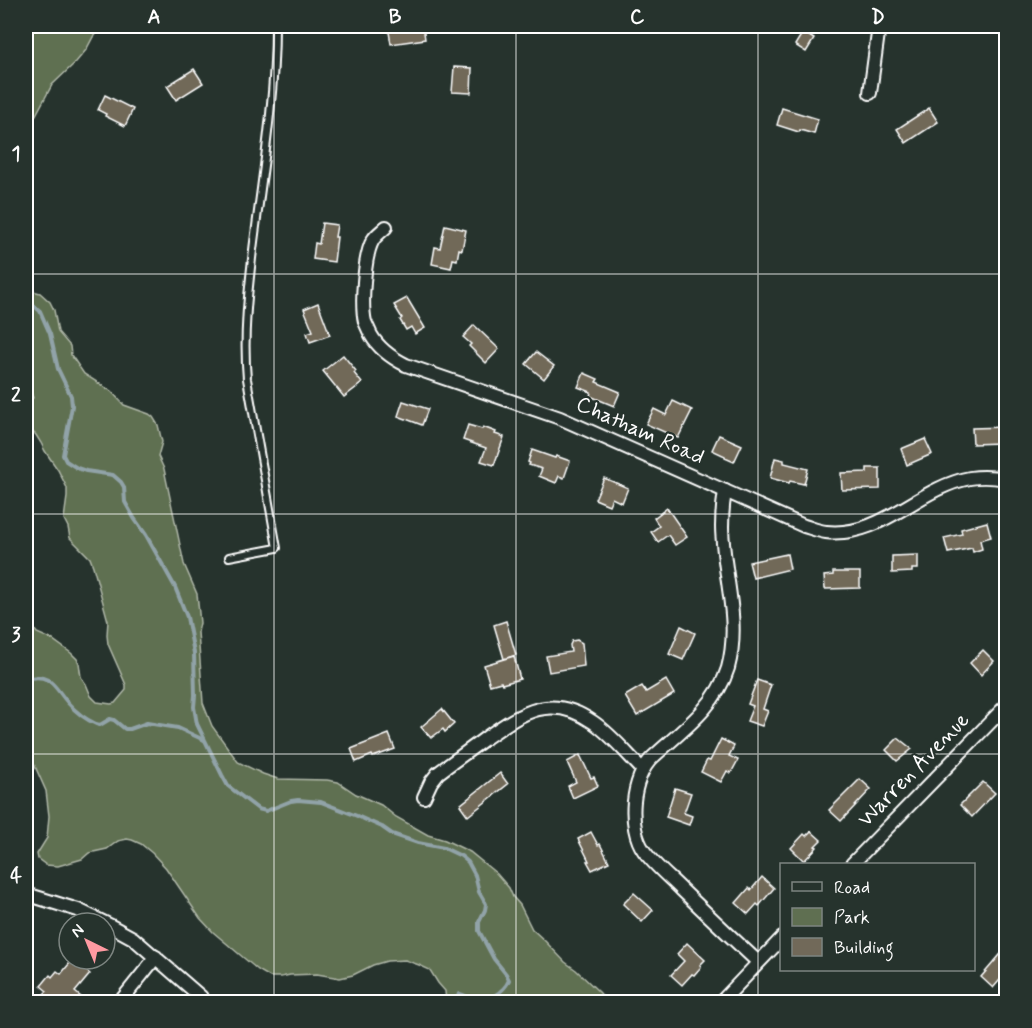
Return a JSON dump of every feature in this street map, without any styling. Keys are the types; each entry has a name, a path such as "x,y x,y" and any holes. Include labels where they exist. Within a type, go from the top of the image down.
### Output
{"street":[{"path":"870,93 879,26"},
{"name":"Chatham Road","path":"386,227 373,240 368,256 364,274 364,312 372,337 393,359 406,365 560,418 804,526 823,532 838,533 860,530 878,523 949,484 970,478 1006,479"},
{"path":"725,491 722,529 733,616 731,656 726,674 717,692 703,710 684,730 652,757 643,770 636,789 634,812 636,833 644,851 758,962"},
{"name":"Warren Avenue","path":"853,863 1006,706"},
{"path":"424,797 430,782 436,775 519,716 542,708 561,708 585,716 603,730 643,770"},
{"path":"26,894 78,910 133,938 201,997"},
{"path":"721,1002 780,940"},
{"path":"120,1002 156,957"}],"lane":[{"path":"229,557 277,548 246,360 248,297 272,88 275,26"}],"green space":[{"path":"26,26 101,26 86,50 52,85 31,124 26,155"},
{"path":"26,289 40,293 50,302 54,310 58,332 70,346 71,355 84,374 111,391 124,405 149,414 158,425 162,442 158,456 164,469 184,564 197,594 203,703 212,726 238,762 278,779 338,782 356,794 381,805 396,817 428,835 470,852 497,874 509,888 532,929 600,993 606,1002 446,1002 445,991 430,970 405,960 387,961 340,978 317,974 270,977 258,970 213,932 200,918 166,868 141,844 127,839 118,841 107,849 89,853 82,859 58,866 46,865 38,859 37,854 47,838 49,816 46,791 26,746 26,618 37,633 53,640 77,659 81,677 91,696 97,702 115,703 126,690 126,685 108,644 108,621 93,566 90,558 70,538 64,519 67,488 36,435 26,426 26,402 33,398 26,384"}],"building":[{"path":"388,26 423,26 425,39 391,44"},
{"path":"803,32 814,39 806,52 795,45"},
{"path":"454,67 472,68 471,93 452,92"},
{"path":"194,69 203,83 176,100 167,86"},
{"path":"105,95 133,109 125,126 98,110"},
{"path":"782,108 818,119 814,134 777,125"},
{"path":"929,108 938,122 906,143 897,129"},
{"path":"322,223 337,225 334,262 313,259 315,243 319,244"},
{"path":"445,225 466,230 462,250 459,249 457,260 453,259 451,268 432,264 435,247 440,248"},
{"path":"407,298 425,328 415,334 411,327 406,330 394,305"},
{"path":"318,303 330,335 310,342 307,333 313,331 304,309"},
{"path":"474,325 499,349 486,363 463,337"},
{"path":"536,352 554,366 544,379 526,364"},
{"path":"343,355 362,383 344,397 323,371"},
{"path":"584,373 598,379 596,382 620,392 614,406 590,396 591,392 578,387"},
{"path":"403,401 428,409 422,425 398,416"},
{"path":"673,401 692,410 678,438 646,424 654,409 666,415"},
{"path":"468,425 482,429 483,427 504,437 494,465 481,461 486,448 463,440"},
{"path":"1006,427 1006,437 1000,437 1000,443 973,444 972,428"},
{"path":"719,435 742,445 734,462 712,450"},
{"path":"925,439 932,454 907,465 901,449"},
{"path":"532,450 570,461 564,478 559,476 556,483 539,476 542,469 529,465 528,462"},
{"path":"775,458 784,460 784,463 808,469 804,484 770,478"},
{"path":"867,468 880,468 880,489 842,490 841,473 867,472"},
{"path":"604,478 628,488 622,503 612,498 609,505 595,499"},
{"path":"667,508 687,537 675,545 668,535 658,542 651,532 659,526 654,518"},
{"path":"987,522 991,537 980,540 982,549 973,552 972,548 948,553 944,538 962,534 961,529"},
{"path":"787,554 790,569 753,578 749,562"},
{"path":"918,555 918,569 912,569 912,572 892,573 892,556"},
{"path":"833,572 860,572 860,588 825,589 824,576 833,575"},
{"path":"506,621 516,655 504,659 494,625"},
{"path":"681,626 695,633 683,660 669,654"},
{"path":"577,640 582,643 584,666 549,672 546,656 571,652 572,641"},
{"path":"983,650 994,661 981,675 970,663"},
{"path":"514,656 520,679 490,685 484,665"},
{"path":"666,680 674,694 637,716 625,696 642,686 646,692"},
{"path":"757,680 771,685 763,709 768,711 762,726 747,721 753,706 748,704"},
{"path":"442,709 454,724 445,732 443,729 431,738 421,727"},
{"path":"389,734 395,749 356,762 351,749"},
{"path":"898,738 912,749 897,761 886,750"},
{"path":"721,739 734,746 729,756 738,760 731,773 727,771 721,782 701,772 707,760 710,761"},
{"path":"580,755 591,778 594,777 598,786 573,798 568,786 576,782 567,762"},
{"path":"500,773 508,784 468,816 460,805"},
{"path":"860,779 871,789 841,821 829,810"},
{"path":"983,782 995,793 972,817 960,805"},
{"path":"675,788 691,793 684,813 692,816 689,825 666,817"},
{"path":"811,831 821,840 804,861 791,848 804,834 806,836"},
{"path":"591,832 609,862 592,870 578,839"},
{"path":"762,877 774,888 759,906 757,904 748,914 736,903"},
{"path":"634,893 653,910 642,922 623,904"},
{"path":"687,943 705,960 694,975 692,974 682,985 671,975 684,961 677,954"},
{"path":"1006,948 1006,973 993,988 981,977"},
{"path":"57,971 61,974 63,971 87,971 90,974 75,992 81,997 76,1002 36,1002 47,991 41,986 50,975 52,977"}],"waterway":[{"path":"26,299 40,311 50,334 58,369 71,396 72,406 63,455 66,461 86,471 113,475 121,482 124,487 125,502 175,587 187,617 194,653 194,707 197,724 228,786 258,809 266,811 298,800 321,802 382,827 392,834 418,843 444,848 468,862 486,904 479,922 479,931 494,959 509,980 503,989 489,999 478,1001 460,994 454,1002"},
{"path":"26,679 34,677 47,679 74,709 84,718 96,724 100,725 110,719 125,729 130,729 147,723 178,728 204,740"}]}
